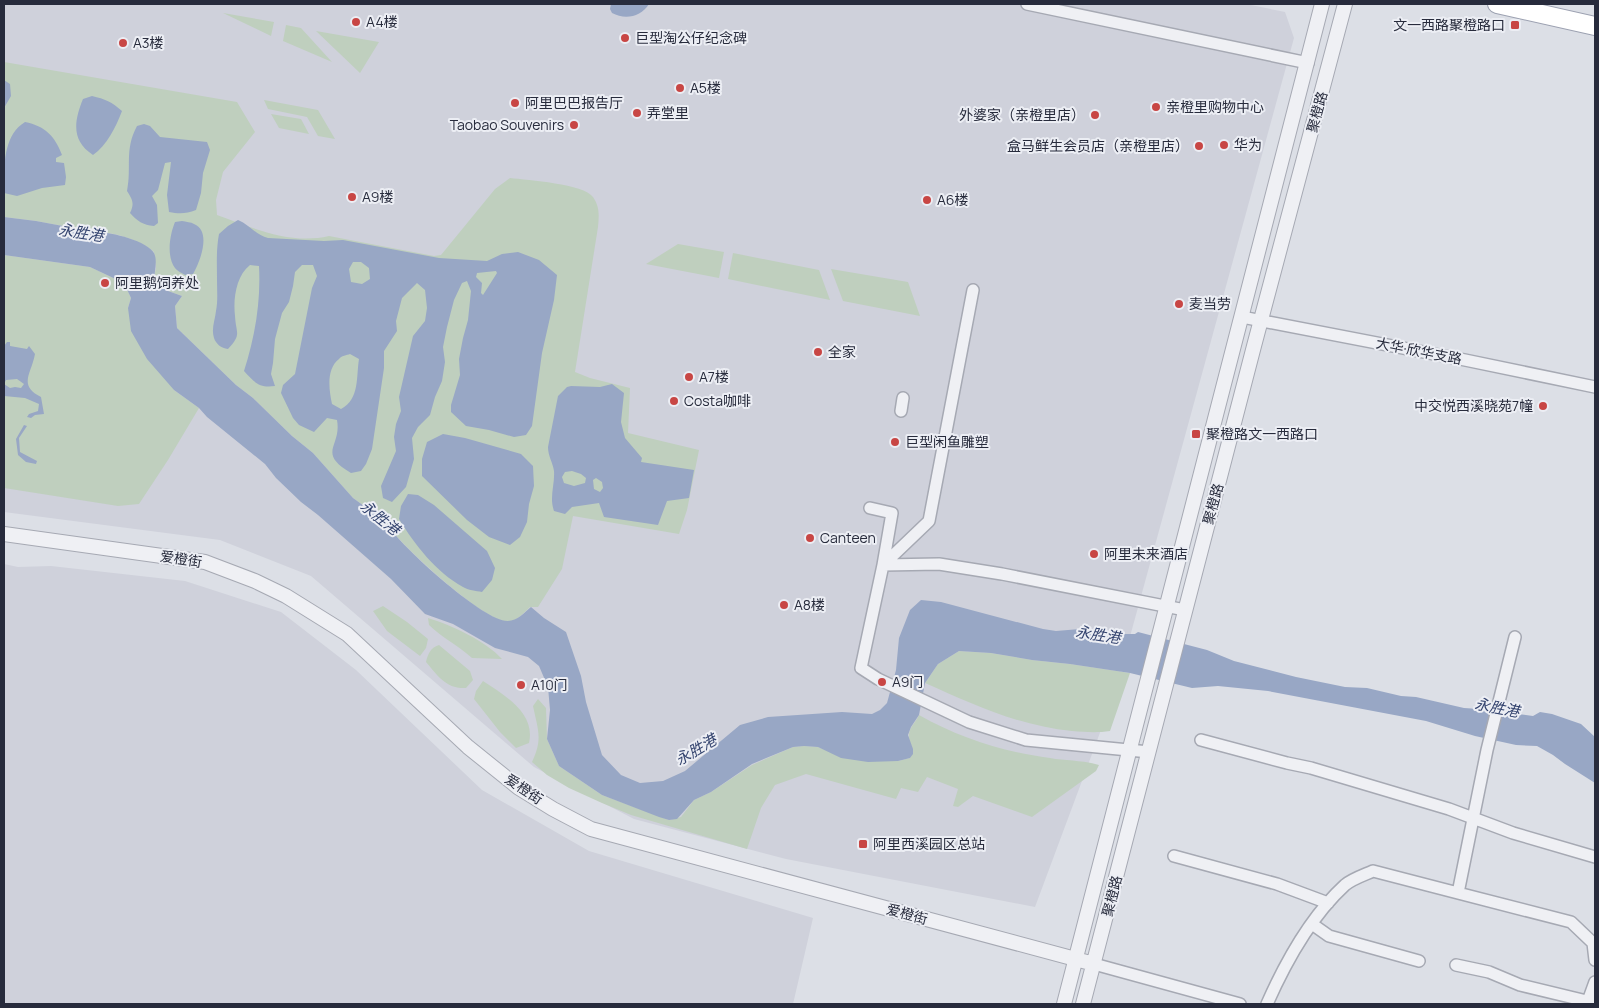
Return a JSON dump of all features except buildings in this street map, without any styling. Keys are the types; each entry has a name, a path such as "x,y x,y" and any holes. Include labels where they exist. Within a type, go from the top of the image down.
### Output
{"main road":[{"path":"1497,4 1595,26"}],"street":[{"path":"1027,4 1308,63"},
{"name":"聚橙路","path":"1064,1004 1322,4"},
{"name":"聚橙路","path":"1083,1004 1344,4"},
{"path":"883,564 928,521 973,290"},
{"name":"大华·欣华支路","path":"1242,317 1595,387"},
{"path":"901,411 903,398"},
{"path":"870,508 892,513 861,668 878,679 969,722 1026,740 1149,752"},
{"name":"爱橙街","path":"4,534 205,562 255,581 286,596 347,634 468,747 519,788 591,829 1094,964"},
{"path":"883,564 939,564 1002,574 1186,610"},
{"path":"1458,893 1487,750 1514,637"},
{"path":"1201,740 1311,768 1449,809 1513,833 1595,857"},
{"path":"1174,856 1278,884 1328,903"},
{"path":"1267,1004 1283,968 1328,903 1346,884 1372,871 1571,922 1593,943 1595,960"},
{"path":"1312,924 1329,936 1419,962"},
{"path":"1094,964 1240,1004"},
{"path":"1456,965 1489,972 1520,984 1590,1003 1595,982"}],"shaded area":[{"path":"4,4 1246,4 1285,12 1294,38 1114,695 1035,907 786,859 634,819 534,767 311,576 220,540 4,512"},
{"path":"4,564 18,567 51,566 185,581 281,612 356,670 482,790 589,851 813,918 793,1004 4,1004"}],"green space":[{"path":"223,13 274,22 271,36"},
{"path":"286,25 301,28 332,62 283,41"},
{"path":"316,31 379,42 360,73"},
{"path":"4,62 237,102 255,132 223,172 216,200 217,215 272,234 300,238 329,236 434,256 441,255 495,189 510,178 555,183 588,193 597,204 598,223 575,372 590,378 630,388 628,433 699,450 687,510 679,534 573,516 562,569 538,607 530,607 518,618 508,622 497,619 482,611 465,599 414,554 393,532 379,513 371,511 353,498 313,453 292,436 253,398 236,385 177,328 175,306 182,296 168,291 153,281 156,268 154,252 142,244 118,235 4,217"},
{"path":"264,100 318,110 335,139 318,136 307,117 268,109"},
{"path":"271,114 301,119 309,134 279,128"},
{"path":"678,244 724,252 719,278 646,264"},
{"path":"733,253 819,270 830,300 728,279"},
{"path":"4,255 90,267 124,283 131,298 128,308 174,390 199,408 139,504 118,506 4,488"},
{"path":"831,269 908,282 920,316 843,301"},
{"path":"383,606 428,639 426,648 420,656 387,631 373,611"},
{"path":"428,618 468,634 487,646 502,659 472,658 434,630 429,625"},
{"path":"439,645 470,671 473,680 466,688 459,688 443,681 426,662 433,648"},
{"path":"959,651 991,653 1130,673 1110,731 1072,731 1033,724 996,713 925,683 938,664"},
{"path":"483,681 509,699 523,714 530,732 529,743 516,748 500,732 474,699 476,691"},
{"path":"538,699 546,708 547,739 559,766 602,795 669,820 681,817 694,800 711,792 752,765 793,747 818,747 828,751 880,761 898,761 910,758 912,747 909,734 919,715 950,731 999,748 1099,765 1096,771 1032,817 973,796 958,807 953,806 958,789 927,777 918,792 901,788 896,799 806,774 775,785 761,808 747,849 631,815 569,788 547,775 532,762 538,747 538,728 533,706"}],"water":[{"path":"611,4 649,4 642,12 627,17 612,13 610,9"},
{"path":"4,80 10,84 11,96 4,108"},
{"path":"92,96 108,101 122,111 103,146 93,155 81,143 76,130 76,123 83,99"},
{"path":"25,122 44,129 56,142 62,155 56,158 56,162 64,163 65,185 42,188 17,196 4,193 8,145 17,128"},
{"path":"144,124 150,126 160,137 207,142 210,150 203,173 201,193 196,210 182,213 169,212 167,195 171,162 165,163 158,190 152,196 157,205 158,223 154,226 140,222 130,213 132,201 127,191 129,151 133,135 137,126"},
{"name":"永胜港","path":"4,217 118,235 136,241 150,249 154,253 156,260 154,281 168,291 182,296 175,306 177,328 236,385 253,398 292,436 313,453 353,498 371,511 379,513 401,542 430,569 465,599 497,618 508,621 515,620 531,607 566,632 581,676 586,702 602,755 621,775 640,783 663,781 685,771 740,725 768,717 842,712 872,714 880,710 887,703 896,670 899,638 910,610 921,600 941,602 1056,631 1080,629 1112,638 1122,634 1135,634 1138,632 1207,650 1234,661 1345,687 1367,688 1464,708 1533,716 1540,712 1552,714 1581,724 1595,737 1595,783 1537,746 1516,745 1475,736 1426,721 1268,691 1218,686 1192,688 1130,673 991,653 959,651 938,664 925,683 919,715 908,735 913,749 913,754 910,758 898,761 868,762 841,758 818,747 793,747 752,764 711,792 694,800 677,819 669,820 659,817 602,795 559,766 547,739 550,710 548,687 539,666 528,657 495,648 453,624 425,614 391,579 301,502 276,478 265,464 207,417 199,408 174,390 147,359 131,331 128,308 131,298 124,283 90,267 4,255"},
{"path":"238,220 260,235 268,238 324,241 343,240 439,258 487,261 502,254 518,252 539,260 557,275 554,300 542,353 532,426 526,435 514,437 466,426 451,412 451,405 460,375 459,359 468,320 471,291 467,281 462,283 454,300 447,327 443,347 445,362 442,381 430,415 418,427 412,438 414,459 406,487 392,502 383,498 381,486 396,451 394,437 401,411 399,397 413,336 425,321 427,308 425,290 417,283 402,298 396,321 397,331 384,351 384,368 372,449 361,471 351,473 335,460 333,454 338,429 337,420 327,418 314,432 299,425 293,418 281,393 283,385 295,374 312,288 317,276 313,265 302,265 295,272 289,302 282,313 275,339 271,374 275,386 258,384 244,371 256,319 259,266 250,265 241,275 239,281 235,302 237,337 228,349 221,347 215,340 213,324 217,303 218,240 219,234","holes":["353,262 361,262 369,268 370,279 362,284 351,282 349,269","496,271 497,273 483,295 481,293 482,283 476,277 477,273","350,354 359,359 354,394 347,405 341,409 332,404 329,386 332,368 341,357"]},
{"path":"182,221 194,224 202,233 203,247 193,274 185,275 177,270 170,257 170,239 173,227 175,222"},
{"path":"7,342 10,342 10,346 27,349 29,346 35,354 28,384 34,393 41,397 44,414 35,415 31,418 27,417 29,414 38,411 39,404 25,398 4,396 4,384 4,346","holes":["17,379 24,384 21,388 10,388 4,384 6,380"]},
{"path":"612,384 624,393 621,422 625,438 642,458 641,462 694,470 689,498 667,501 658,525 604,517 599,503 572,507 565,514 554,511 552,501 554,471 548,447 558,396 567,387 571,386 600,387","holes":["572,471 586,478 585,483 574,486 564,483 562,477 565,472","596,478 602,482 603,488 600,492 594,489 593,480"]},
{"path":"24,425 27,426 19,438 20,452 37,461 36,464 26,462 18,455 16,439"},
{"path":"443,434 465,438 521,454 533,466 534,486 527,522 520,537 510,545 489,537 467,520 422,476 422,459 427,442"},
{"path":"408,494 418,495 434,505 487,551 495,568 492,580 482,592 467,589 453,581 435,566 412,538 399,519 401,506"}],"place":[{"name":"A4楼","path":"356,22"},
{"name":"文一西路聚橙路口","path":"1515,25"},
{"name":"巨型淘公仔纪念碑","path":"625,38"},
{"name":"A3楼","path":"123,43"},
{"name":"A5楼","path":"680,88"},
{"name":"阿里巴巴报告厅","path":"515,103"},
{"name":"亲橙里购物中心","path":"1156,107"},
{"name":"弄堂里","path":"637,113"},
{"name":"外婆家（亲橙里店）","path":"1095,115"},
{"name":"Taobao Souvenirs","path":"574,125"},
{"name":"华为","path":"1224,145"},
{"name":"盒马鲜生会员店（亲橙里店）","path":"1199,146"},
{"name":"A9楼","path":"352,197"},
{"name":"A6楼","path":"927,200"},
{"name":"阿里鹅饲养处","path":"105,283"},
{"name":"麦当劳","path":"1179,304"},
{"name":"全家","path":"818,352"},
{"name":"A7楼","path":"689,377"},
{"name":"Costa咖啡","path":"674,401"},
{"name":"中交悦西溪晓苑7幢","path":"1543,406"},
{"name":"聚橙路文一西路口","path":"1196,434"},
{"name":"巨型闲鱼雕塑","path":"895,442"},
{"name":"Canteen","path":"810,538"},
{"name":"阿里未来酒店","path":"1094,554"},
{"name":"A8楼","path":"784,605"},
{"name":"A9门","path":"882,682"},
{"name":"A10门","path":"521,685"},
{"name":"阿里西溪园区总站","path":"863,844"}]}
